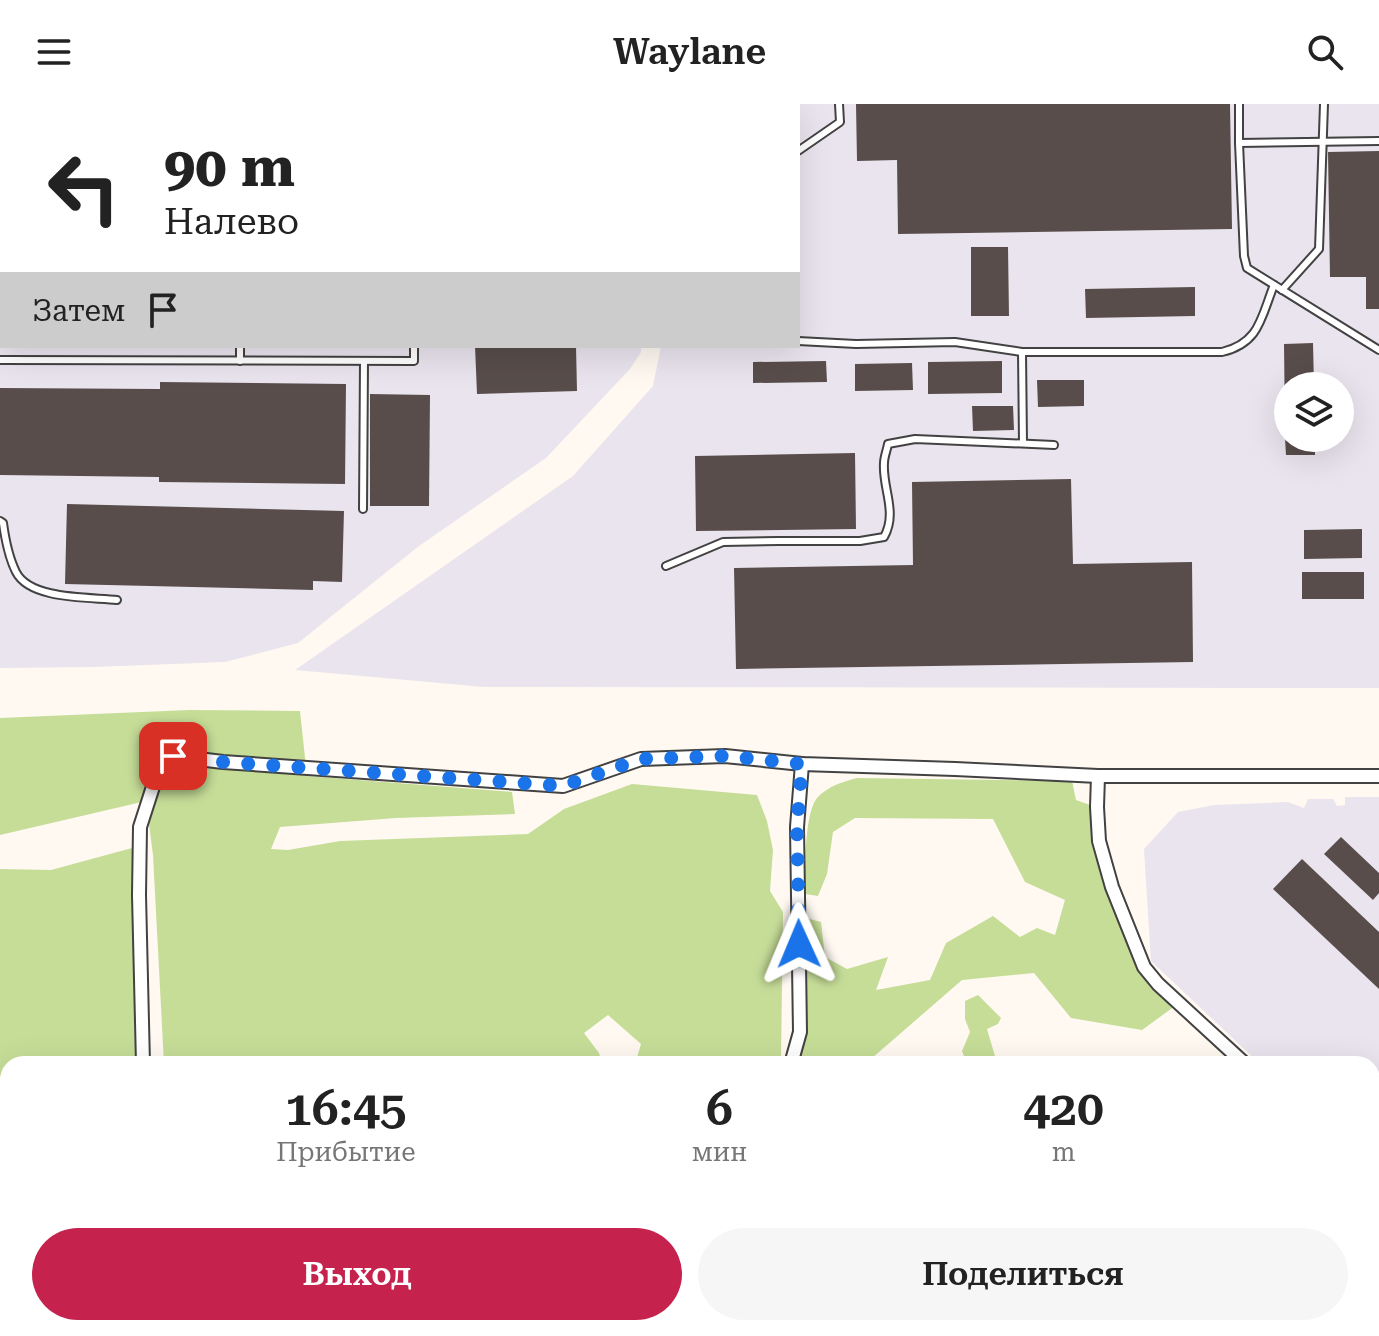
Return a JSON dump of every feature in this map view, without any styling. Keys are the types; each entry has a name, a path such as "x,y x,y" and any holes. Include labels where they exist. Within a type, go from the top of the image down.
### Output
{"street":[{"path":"143,1056 140,827 159,768 173,756 563,786 641,759 725,756 802,764 1098,776 1379,776"},
{"path":"793,1056 800,1032 797,827 802,764"},
{"path":"1098,776 1099,841 1112,887 1144,967 1158,984 1236,1056"}],"lane":[{"path":"800,150 840,122 839,104"},
{"path":"1239,104 1244,256 1247,268 1379,350"},
{"path":"1282,290 1319,249 1324,104"},
{"path":"1239,143 1379,141"},
{"path":"800,341 856,344 955,342 1022,352 1222,352 1235,349 1254,335 1274,285"},
{"path":"240,348 240,361"},
{"path":"0,360 414,361 414,348"},
{"path":"1022,352 1023,443"},
{"path":"363,509 364,361"},
{"path":"666,566 723,542 860,541 884,537 890,527 883,465 888,444 915,439 1054,445"},
{"path":"0,521 16,573 23,582 44,593 117,600"}],"shaded area":[{"path":"800,104 1379,104 1379,688 484,687 295,670 573,476 653,386 661,348 800,348"},
{"path":"0,348 641,348 630,369 546,458 419,546 298,643 225,662 0,668"},
{"path":"1345,797 1379,797 1379,1056 1252,1056 1151,961 1144,849 1178,812 1214,805 1288,802 1304,808 1308,799 1333,799 1337,806 1345,805"}],"green space":[{"path":"189,710 300,711 307,776 512,792 515,814 396,818 280,827 271,849 288,850 340,841 528,834 564,809 632,784 757,795 773,850 770,891 783,912 781,1056 637,1056 641,1044 608,1015 584,1033 600,1056 164,1056 153,855 146,801 0,835 0,718"},
{"path":"857,778 1072,781 1076,800 1090,805 1093,841 1140,967 1175,1006 1142,1030 1071,1018 1034,973 962,980 874,1056 799,1056 806,1034 806,918 821,922 825,957 847,969 888,957 876,990 930,980 946,943 993,916 1020,937 1037,928 1055,935 1065,900 1025,882 993,819 855,818 833,832 827,874 818,896 805,894 806,844 813,806 826,790"},
{"path":"132,848 136,1056 0,1056 0,869 51,870"},
{"path":"978,995 1001,1018 998,1024 987,1029 995,1056 964,1056 962,1051 970,1032 965,1019 965,1001"}],"building":[{"path":"856,104 1230,104 1232,229 898,234 897,160 857,161"},
{"path":"1379,151 1379,309 1366,309 1366,277 1330,277 1328,152"},
{"path":"971,247 1008,247 1009,316 971,316"},
{"path":"1195,287 1195,316 1086,318 1085,289"},
{"path":"1313,343 1314,372 1284,372 1284,344"},
{"path":"475,348 576,348 577,391 477,394"},
{"path":"826,361 827,382 753,383 753,362"},
{"path":"1002,361 1002,393 928,394 928,362"},
{"path":"912,363 913,390 855,391 855,364"},
{"path":"1037,380 1084,380 1084,406 1038,407"},
{"path":"160,382 346,384 345,484 159,482 159,477 0,475 0,388 160,389"},
{"path":"370,394 430,395 429,506 370,506"},
{"path":"972,406 1013,406 1014,430 973,431"},
{"path":"1286,452 1315,452 1315,455 1286,455"},
{"path":"855,453 856,529 696,531 695,456"},
{"path":"1071,479 1073,564 1192,562 1193,662 736,669 734,568 913,565 912,482"},
{"path":"67,504 344,511 342,582 313,581 313,590 65,584"},
{"path":"1362,529 1362,558 1304,559 1304,530"},
{"path":"1302,572 1364,572 1364,599 1302,599"},
{"path":"1341,837 1379,873 1379,893 1373,900 1324,854"},
{"path":"1302,859 1379,932 1379,989 1273,889"}],"route":[{"path":"173,756 563,786 641,759 725,756 802,764 797,827 799,944"}]}
